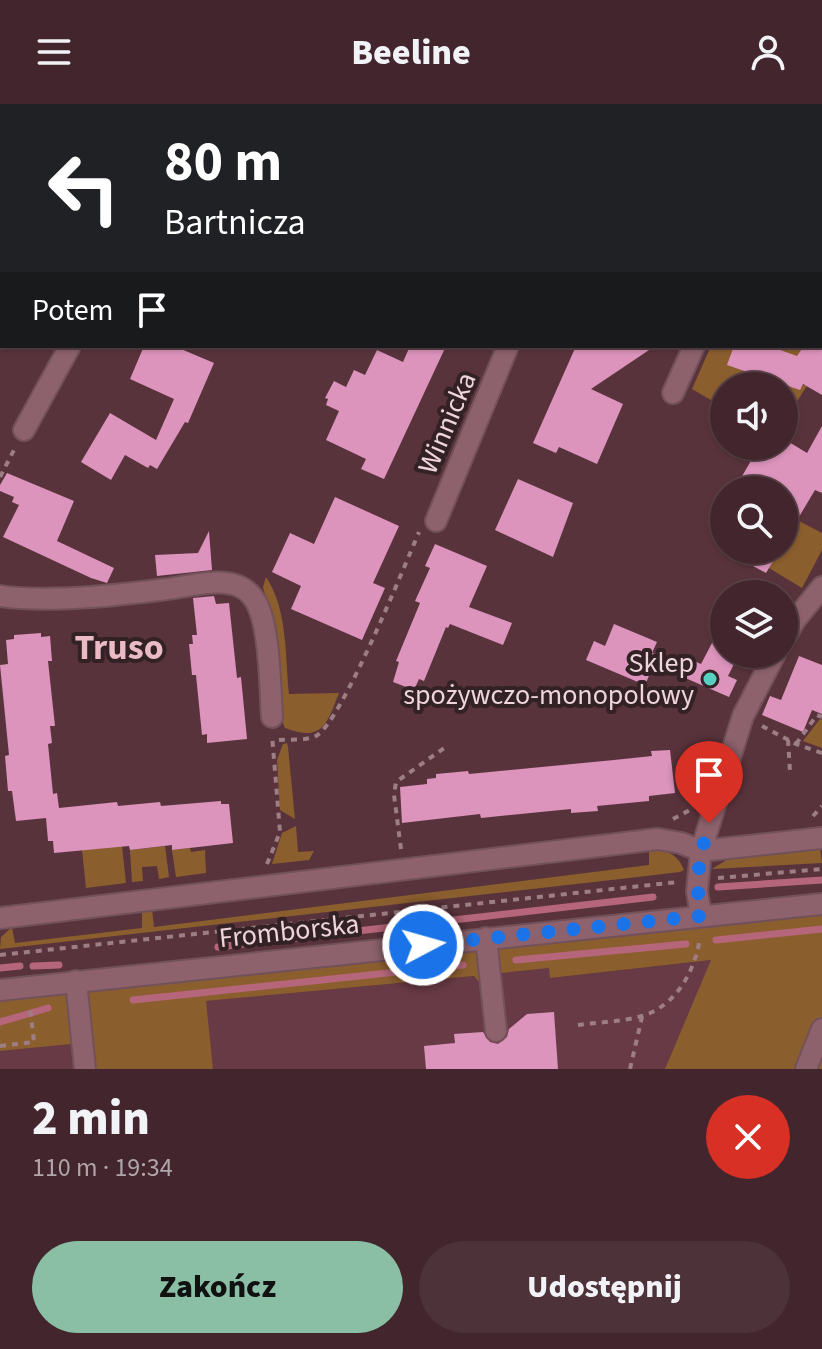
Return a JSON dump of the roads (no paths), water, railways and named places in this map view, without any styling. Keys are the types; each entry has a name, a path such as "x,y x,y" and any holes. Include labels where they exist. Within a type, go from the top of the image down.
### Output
{"street":[{"path":"24,430 69,348"},
{"name":"Winnicka","path":"428,526 507,348"},
{"path":"673,393 693,348"},
{"path":"0,596 17,599 93,595 220,583 241,587 256,601 264,623 272,717"},
{"path":"798,616 822,587"},
{"path":"701,916 698,879 701,851 743,716 768,668"},
{"path":"0,918 658,839 701,851 822,838"},
{"name":"Fromborska","path":"0,990 822,904"},
{"path":"486,938 496,1031"},
{"path":"76,981 85,1069"},
{"path":"806,1069 822,1029"}],"waterway":[{"path":"718,887 822,880"},
{"path":"218,947 653,897"},
{"path":"716,940 822,929"},
{"path":"516,960 686,944"},
{"path":"33,966 59,965"},
{"path":"133,1000 463,965"},
{"path":"0,968 20,966"},
{"path":"0,1022 48,1008"}],"place":[{"name":"Sklep spożywczo-monopolowy","path":"710,679"}],"district":[{"name":"Truso","path":"119,647"}]}
